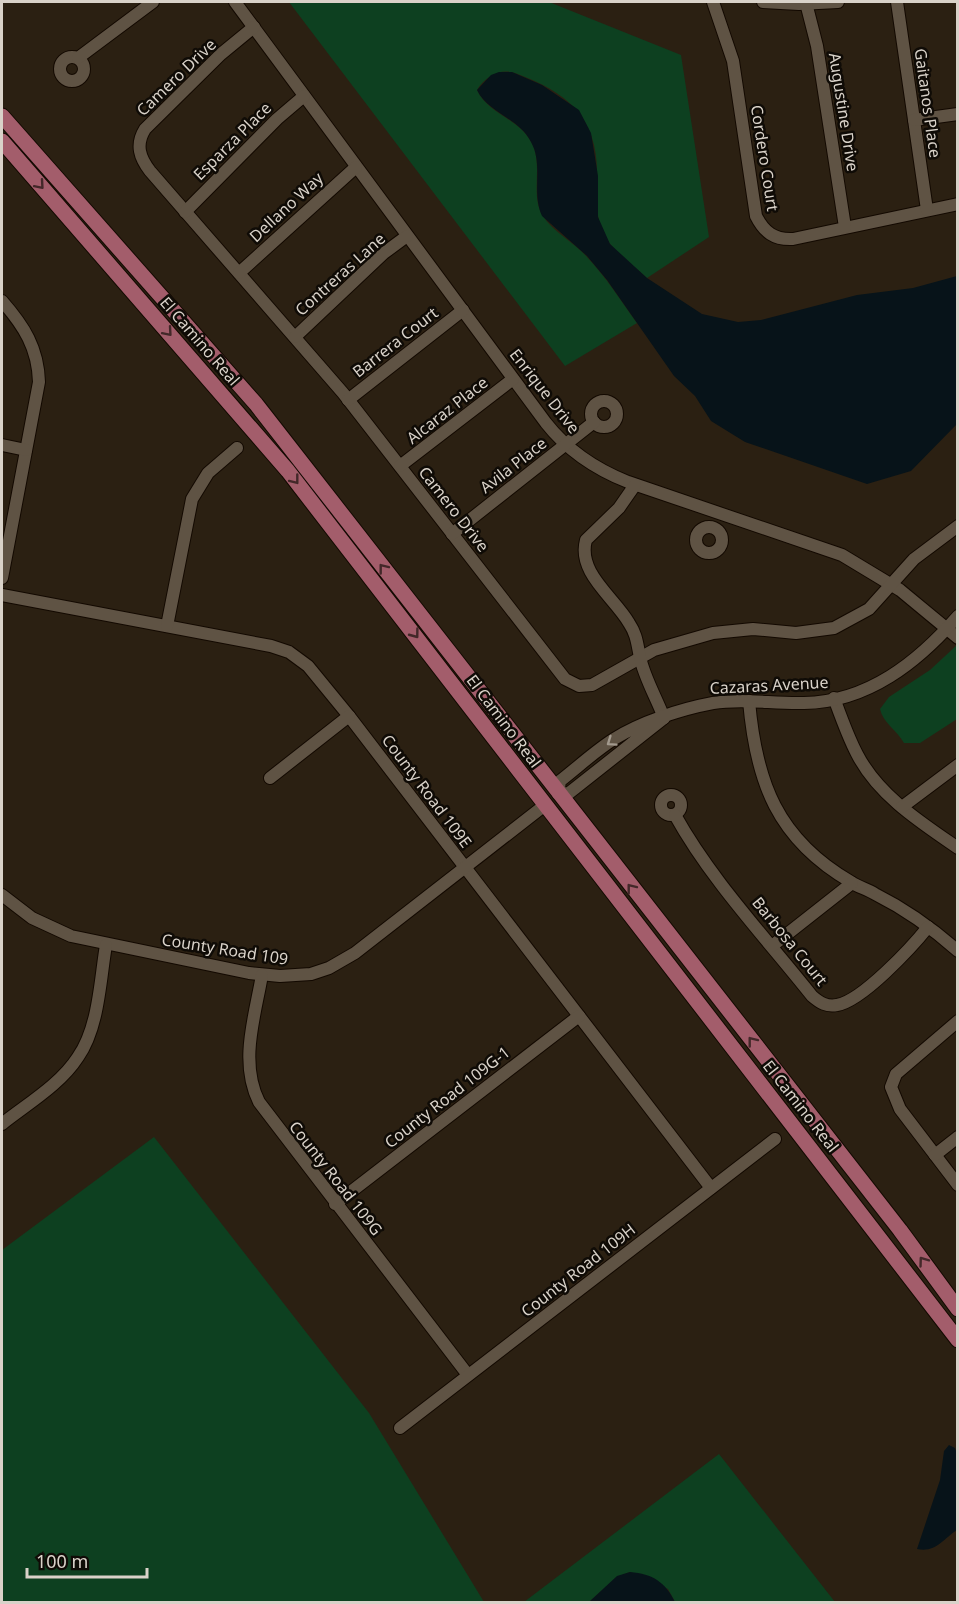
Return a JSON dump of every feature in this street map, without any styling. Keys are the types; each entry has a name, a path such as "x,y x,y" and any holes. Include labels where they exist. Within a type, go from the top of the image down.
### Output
{"main road":[{"name":"El Camino Real","path":"2,116 256,404 900,1230 957,1309"},
{"name":"El Camino Real","path":"2,141 288,471 945,1320 957,1340"},
{"path":"545,805 558,794"}],"street":[{"path":"78,58 153,2"},
{"name":"Enrique Drive","path":"235,2 513,379 565,445 603,472 635,485 842,555 893,585 957,638"},
{"name":"Cordero Court","path":"713,2 733,61 756,216 769,234 783,239 957,204"},
{"path":"763,2 838,2"},
{"name":"Gaitanos Place","path":"897,2 927,210"},
{"name":"Augustine Drive","path":"803,3 818,46 845,227"},
{"name":"Camero Drive","path":"254,27 215,60 141,136 139,150 144,163 348,400 557,669 572,684 592,685 640,657 673,642 712,633 753,630 796,633 834,628 869,609 914,560 957,526"},
{"name":"Esparza Place","path":"185,212 277,119 304,96"},
{"path":"914,120 957,114"},
{"name":"Dellano Way","path":"239,273 356,166"},
{"name":"Contreras Lane","path":"295,337 384,253 407,236"},
{"path":"2,301 27,333 37,362 38,391 2,578"},
{"name":"Barrera Court","path":"348,400 463,310"},
{"name":"Alcaraz Place","path":"400,466 513,379"},
{"name":"Avila Place","path":"452,534 594,422"},
{"path":"2,445 26,450"},
{"path":"167,626 192,499 208,473 237,448"},
{"path":"635,485 619,508 590,535 584,548 586,564 590,572 633,629 640,644 640,657 664,718"},
{"path":"713,528 717,512"},
{"name":"County Road 109E","path":"2,595 271,646 289,652 308,666 349,716 711,1188"},
{"name":"Cazaras Avenue","path":"558,794 569,793 664,718 713,703 749,701 804,703 834,698 883,681 919,656 957,616"},
{"path":"834,698 850,738 865,768 877,784 902,807 957,848"},
{"path":"749,701 756,760 773,805 800,843 829,868 928,927 957,951"},
{"path":"270,778 349,716"},
{"path":"902,807 957,765"},
{"name":"County Road 109","path":"2,894 45,925 71,936 106,945 262,975 302,976 337,964 545,805"},
{"name":"Barbosa Court","path":"675,815 692,843 772,946 812,996 825,1005 839,1005 890,968 928,927"},
{"path":"772,946 852,883"},
{"path":"2,1124 57,1080 78,1058 91,1026 106,945"},
{"name":"County Road 109G","path":"262,975 249,1053 252,1085 263,1109 468,1375"},
{"name":"County Road 109G-1","path":"335,1204 579,1016"},
{"path":"957,1021 896,1074 891,1087 895,1101 957,1185"},
{"path":"935,1155 957,1137"},
{"name":"County Road 109H","path":"400,1428 775,1139"}],"green space":[{"path":"289,2 549,2 681,55 709,237 647,278 617,252 600,226 593,140 577,111 551,89 515,73 498,73 484,81 477,90 482,98 518,126 530,140 534,149 537,168 537,198 543,216 594,265 637,323 565,366"},
{"path":"957,645 957,719 920,743 904,743 884,718 880,709 889,697 930,670"},
{"path":"154,1137 369,1413 484,1602 2,1602 2,1250"},
{"path":"719,1454 835,1602 675,1602 668,1589 630,1572 617,1577 589,1602 524,1602"}],"shaded area":[{"path":"499,72 512,72 542,85 579,110 591,133 598,176 598,217 610,244 647,278 702,314 738,322 761,320 857,295 913,288 957,276 957,424 911,471 867,484 745,442 711,421 695,396 674,376 607,280 587,256 542,216 537,198 537,160 531,142 519,127 488,104 477,90 491,75"},
{"path":"949,1445 955,1448 957,1454 957,1530 934,1547 924,1550 917,1549 940,1480 944,1451"},
{"path":"630,1572 657,1580 667,1589 675,1602 589,1602 617,1576"}]}
